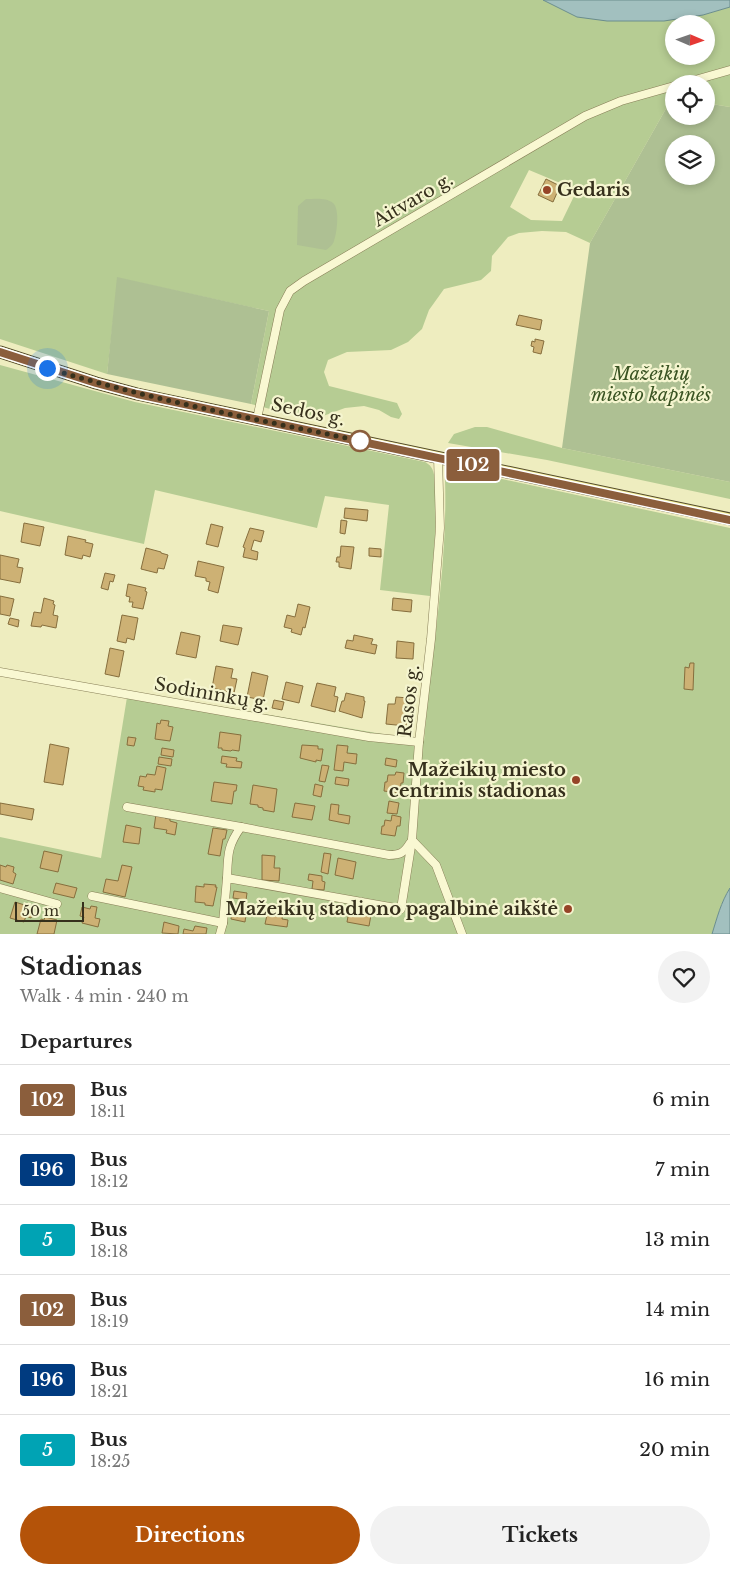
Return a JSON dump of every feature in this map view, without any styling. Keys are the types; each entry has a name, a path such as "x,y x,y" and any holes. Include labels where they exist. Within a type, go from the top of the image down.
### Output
{"main road":[{"name":"Sedos g.","path":"0,352 96,383 155,398 730,520"}],"street":[{"path":"712,75 730,70"},
{"name":"Aitvaro g.","path":"257,419 280,310 290,291 585,116 621,101 665,89"},
{"name":"Rasos g.","path":"228,878 401,909 412,840 419,742 431,639 440,528 438,457"},
{"name":"Sodininkų g.","path":"0,672 369,737 419,742"},
{"path":"127,807 389,855 398,855 405,852 412,840 436,865 462,934"},
{"path":"220,934 228,878 229,848 232,838 241,827"},
{"path":"0,888 57,904"},
{"path":"92,896 223,923"}],"green space":[{"path":"0,0 543,0 577,17 665,16 665,65 715,65 715,15 703,15 730,7 730,107 715,104 715,75 665,75 665,110 590,243 566,232 542,231 519,233 508,237 492,256 491,271 481,280 444,289 429,310 422,329 408,342 391,350 347,352 328,360 324,372 329,386 397,403 402,414 399,419 364,406 345,408 312,420 251,404 269,311 118,278 107,374 0,339","holes":["529,170 577,190 562,221 531,220 510,207"]},
{"name":"Mažeikių miesto kapinės","path":"715,104 730,107 730,482 562,448 590,243 665,110 665,125 715,125"},
{"path":"306,199 327,200 333,203 337,210 335,237 333,244 326,250 297,245 298,206"},
{"path":"117,277 269,311 251,404 107,374"},
{"path":"0,365 135,402 426,462 431,466 436,490 430,596 380,590 389,505 325,496 317,528 155,490 144,544 0,511"},
{"path":"475,427 487,427 562,448 730,482 730,499 547,460 448,443 454,434"},
{"path":"456,469 730,528 730,888 722,904 712,934 0,934 0,837 101,858 128,691 424,741 442,578 445,479 447,473"}],"water":[{"path":"543,0 730,0 730,7 703,15 665,15 664,21 607,21 577,17"},
{"path":"730,888 730,934 712,934 722,904"}],"building":[{"path":"546,179 560,186 553,202 538,195"},
{"path":"519,315 542,320 540,330 516,325"},
{"path":"535,339 544,341 541,354 533,352 534,347 531,346 532,341 535,342"},
{"path":"345,508 368,510 367,521 344,518"},
{"path":"341,520 347,521 345,534 340,533"},
{"path":"24,523 44,527 40,546 21,542"},
{"path":"211,524 223,527 218,547 206,544"},
{"path":"250,528 264,531 261,542 254,540 251,550 258,552 257,560 243,557 245,548 243,547"},
{"path":"68,536 86,540 85,542 93,544 90,557 83,555 82,559 65,555"},
{"path":"341,546 354,547 351,569 339,567 339,562 336,562 337,557 340,557"},
{"path":"146,548 168,555 164,569 158,568 157,573 141,569"},
{"path":"369,548 381,549 381,557 369,556"},
{"path":"0,555 19,559 17,567 23,568 20,583 0,579"},
{"path":"198,561 224,567 218,593 208,590 210,582 206,581 206,578 195,576"},
{"path":"105,573 115,575 113,582 110,581 108,590 101,588"},
{"path":"128,584 146,588 145,591 147,592 143,609 132,607 133,602 129,602 130,597 126,596"},
{"path":"0,596 14,599 10,616 0,614"},
{"path":"44,598 54,601 53,615 58,616 56,628 42,625 41,627 31,626 34,612 41,613"},
{"path":"393,598 412,600 411,612 392,610"},
{"path":"298,604 310,607 305,628 303,627 301,635 291,632 292,629 284,627 287,615 295,617"},
{"path":"122,615 138,618 134,640 127,638 126,643 117,641"},
{"path":"10,618 19,620 18,627 8,624"},
{"path":"223,625 242,628 238,645 220,641"},
{"path":"181,632 200,636 196,658 176,654"},
{"path":"354,635 373,639 371,644 377,645 375,654 345,648 347,640 353,641"},
{"path":"397,641 414,643 413,659 396,658"},
{"path":"110,648 124,651 119,677 105,674"},
{"path":"690,663 694,663 693,690 684,689 685,667 689,668"},
{"path":"216,666 233,669 231,678 237,679 234,693 212,688"},
{"path":"252,672 268,676 263,700 247,697"},
{"path":"286,682 303,686 299,703 282,699"},
{"path":"317,683 336,687 334,696 338,697 335,712 311,706"},
{"path":"346,693 364,697 362,718 339,711"},
{"path":"396,697 409,698 406,726 386,724 388,704 395,704"},
{"path":"274,700 284,702 282,710 272,708"},
{"path":"161,720 169,721 168,726 173,727 170,741 155,739 157,723 160,724"},
{"path":"220,732 241,735 239,751 218,748"},
{"path":"128,737 136,738 134,746 127,745"},
{"path":"50,744 69,748 63,785 44,782"},
{"path":"302,745 318,746 318,749 323,749 321,761 316,760 316,762 300,758"},
{"path":"337,745 348,746 347,753 357,754 356,764 344,762 343,771 334,770"},
{"path":"162,748 174,750 173,757 161,755"},
{"path":"222,756 237,758 236,761 242,762 241,768 226,767 227,764 221,763"},
{"path":"159,757 172,759 171,766 158,764"},
{"path":"386,758 397,760 396,767 385,765"},
{"path":"322,765 329,766 325,782 319,781"},
{"path":"157,766 166,768 162,790 155,789 155,792 143,790 144,787 138,786 140,776 146,777 147,774 155,775"},
{"path":"396,772 404,773 400,793 384,791 388,775 395,775"},
{"path":"336,777 349,779 348,786 335,784"},
{"path":"214,782 237,785 232,804 211,801"},
{"path":"315,784 323,786 321,797 313,795"},
{"path":"253,785 277,789 274,812 263,810 258,805 250,804"},
{"path":"389,801 399,803 397,814 387,813"},
{"path":"0,803 34,809 32,820 0,814"},
{"path":"295,803 315,806 312,820 292,817"},
{"path":"331,804 339,805 338,814 350,816 349,824 329,820"},
{"path":"156,814 165,816 170,821 177,823 175,835 166,833 167,830 154,828"},
{"path":"392,815 401,817 400,826 397,826 395,836 381,834 385,820 391,821"},
{"path":"126,825 141,828 139,844 123,842"},
{"path":"213,828 227,830 225,839 223,839 220,856 208,854"},
{"path":"44,851 62,855 58,872 40,868"},
{"path":"324,853 331,854 328,874 321,872"},
{"path":"262,855 275,856 274,868 280,868 279,881 262,880"},
{"path":"338,858 356,862 353,879 335,875"},
{"path":"0,865 14,867 13,872 16,874 13,884 0,880"},
{"path":"122,865 132,867 125,897 103,892 106,879 118,881"},
{"path":"309,874 322,876 322,881 325,882 324,890 312,889 313,881 308,880"},
{"path":"56,883 77,888 74,898 53,893"},
{"path":"204,884 216,885 215,887 217,887 213,906 195,902 196,886 204,887"},
{"path":"234,891 247,893 246,900 233,898"},
{"path":"15,902 34,908 31,918 26,916 24,922 10,918"},
{"path":"233,905 247,907 245,922 231,919"},
{"path":"91,906 97,907 95,918 100,919 98,927 82,923 84,917 80,916 82,907 90,909"},
{"path":"270,908 283,910 282,919 288,920 287,927 265,924"},
{"path":"349,911 371,915 369,926 347,922"},
{"path":"45,917 57,920 54,934 37,934 41,919 44,920"},
{"path":"164,922 179,926 178,934 162,933"},
{"path":"195,926 207,928 206,934 183,934 184,929 193,931"}],"bus line":[{"name":"102","path":"0,352 47,368 137,394 730,520"}],"place":[{"name":"Gedaris","path":"547,190"},
{"name":"Mažeikių miesto centrinis stadionas","path":"576,780"},
{"name":"Mažeikių stadiono pagalbinė aikštė","path":"568,909"}],"route":[{"path":"47,368 137,394 366,442 360,441"}]}
